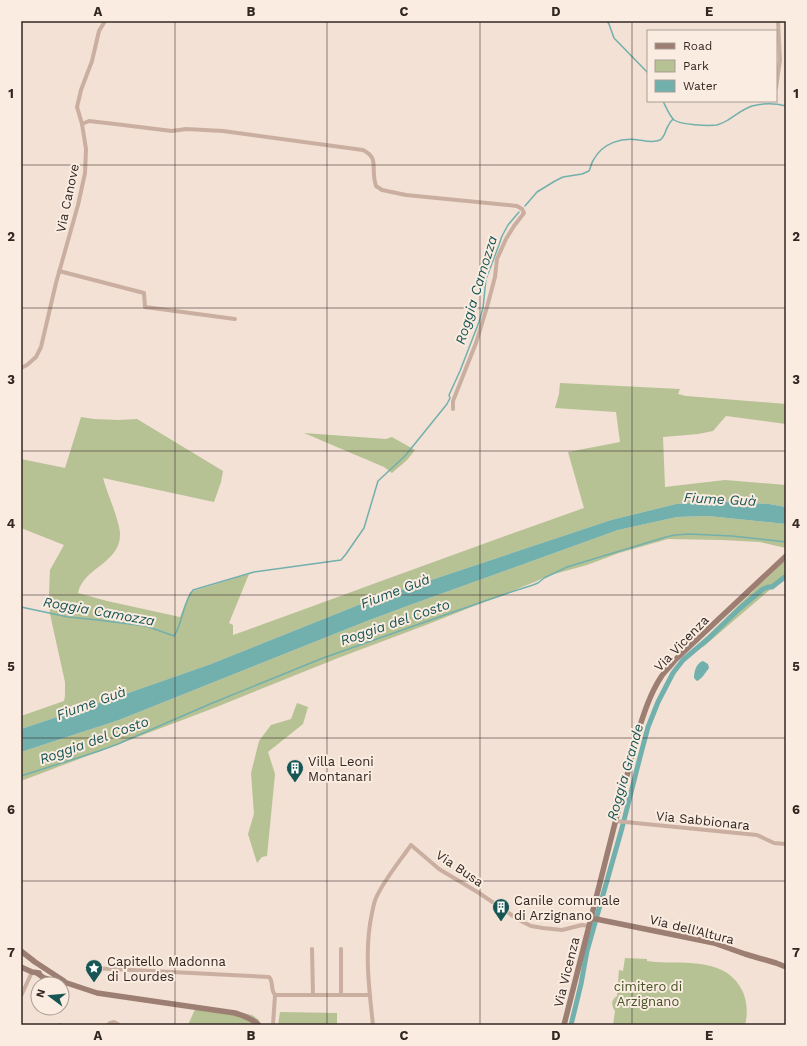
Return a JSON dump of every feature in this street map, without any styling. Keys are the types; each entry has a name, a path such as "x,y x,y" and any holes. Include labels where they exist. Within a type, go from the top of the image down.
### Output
{"main road":[{"name":"Via Vicenza","path":"564,1025 638,732 653,691 675,660 786,556"},
{"name":"Via dell'Altura","path":"591,918 714,943 786,967"},
{"path":"21,951 56,976"},
{"path":"33,972 35,962"},
{"path":"21,967 40,976"},
{"path":"33,972 52,976"},
{"path":"70,984 97,993 235,1013 244,1015 259,1025"}],"street":[{"path":"777,81 780,60 778,21"},
{"name":"Via Canove","path":"21,368 36,357 41,347 59,272 78,205 85,174 86,149 78,106 81,90 92,61 99,31 104,23"},
{"path":"82,124 89,121 172,131 186,129 223,131 363,150 370,153 374,161 376,186 382,190 517,206 522,209 524,213 506,239 497,260 495,277 487,307 476,343 453,401 453,409"},
{"path":"59,272 144,293 145,307 235,319"},
{"name":"Via Sabbionara","path":"616,821 757,835 774,843 786,844"},
{"name":"Via Busa","path":"373,1025 368,958 370,921 375,899 411,845 438,868 519,920 531,926 562,930 582,925 589,926"},
{"path":"312,949 312,995"},
{"path":"341,949 341,995"},
{"path":"91,968 267,976 272,981 273,992 275,995 273,1025"},
{"path":"21,996 33,972"},
{"path":"275,995 370,995"},
{"path":"104,1025 116,1022 119,1025"}],"green space":[{"path":"560,383 680,389 678,394 686,396 786,404 786,424 726,416 713,431 663,437 665,487 725,480 786,485 786,507 769,504 718,501 676,504 611,520 371,600 211,664 21,729 21,716 64,701 65,682 50,614 49,594 50,570 64,545 21,528 21,459 65,468 81,417 119,420 137,419 223,471 214,502 103,478 119,526 120,535 118,545 108,559 93,571 81,584 78,593 180,617 190,592 249,574 229,623 233,625 233,635 584,508 568,452 620,442 616,412 555,408"},
{"path":"304,433 386,439 392,437 415,450 407,460 392,473 384,467"},
{"path":"708,516 786,524 786,548 760,542 668,539 619,553 587,565 547,576 214,708 21,781 21,752 119,720 367,621 618,530 677,517"},
{"path":"783,562 786,562 786,576 703,647 700,643"},
{"path":"297,703 308,707 303,724 268,752 275,774 267,856 262,857 257,863 248,834 254,814 251,773 259,741 271,725 291,719"},
{"name":"cimitero di Arzignano","path":"625,958 647,959 647,961 655,962 692,963 716,968 727,973 736,981 743,992 747,1012 745,1025 613,1025 615,1011 612,1003 617,996 619,970 623,971"},
{"path":"197,1005 252,1015 259,1020 259,1025 188,1025"},
{"path":"280,1012 337,1013 337,1025 278,1025"}],"water":[{"path":"718,501 769,504 786,507 786,524 708,516 677,517 618,530 367,621 119,720 21,752 21,729 211,664 371,600 611,520 676,504"},
{"path":"703,661 708,664 709,668 702,678 697,681 694,678 695,671 697,666"}],"waterway":[{"path":"607,21 614,38 647,72"},
{"path":"664,102 669,113 677,122 701,125 718,125 756,105 773,104 786,106"},
{"name":"Roggia Camozza","path":"525,206 537,192 555,181 563,177 582,174 589,171 592,162 598,153 614,142 626,139 653,142 660,140 673,119"},
{"name":"Roggia Camozza","path":"21,607 68,617 146,626 174,636 187,600 193,590 254,572 341,560 364,528 378,481 405,456 447,404 450,398 449,395 479,322 483,308 486,279 502,236 508,225 519,212"},
{"name":"Roggia del Costo","path":"21,776 118,744 210,704 323,658 533,585 567,567 675,535 689,534 732,536 786,542"},
{"name":"Roggia Grande","path":"571,1025 587,951 622,828 648,727 658,702 673,673 683,660 763,589 772,587 786,576"}],"place":[{"name":"Villa Leoni Montanari","path":"295,783"},
{"name":"Canile comunale di Arzignano","path":"501,922"},
{"name":"Capitello Madonna di Lourdes","path":"94,983"}],"water label":[{"name":"Fiume Guà","path":"720,499"},
{"name":"Fiume Guà","path":"395,591"},
{"name":"Fiume Guà","path":"91,703"}]}
